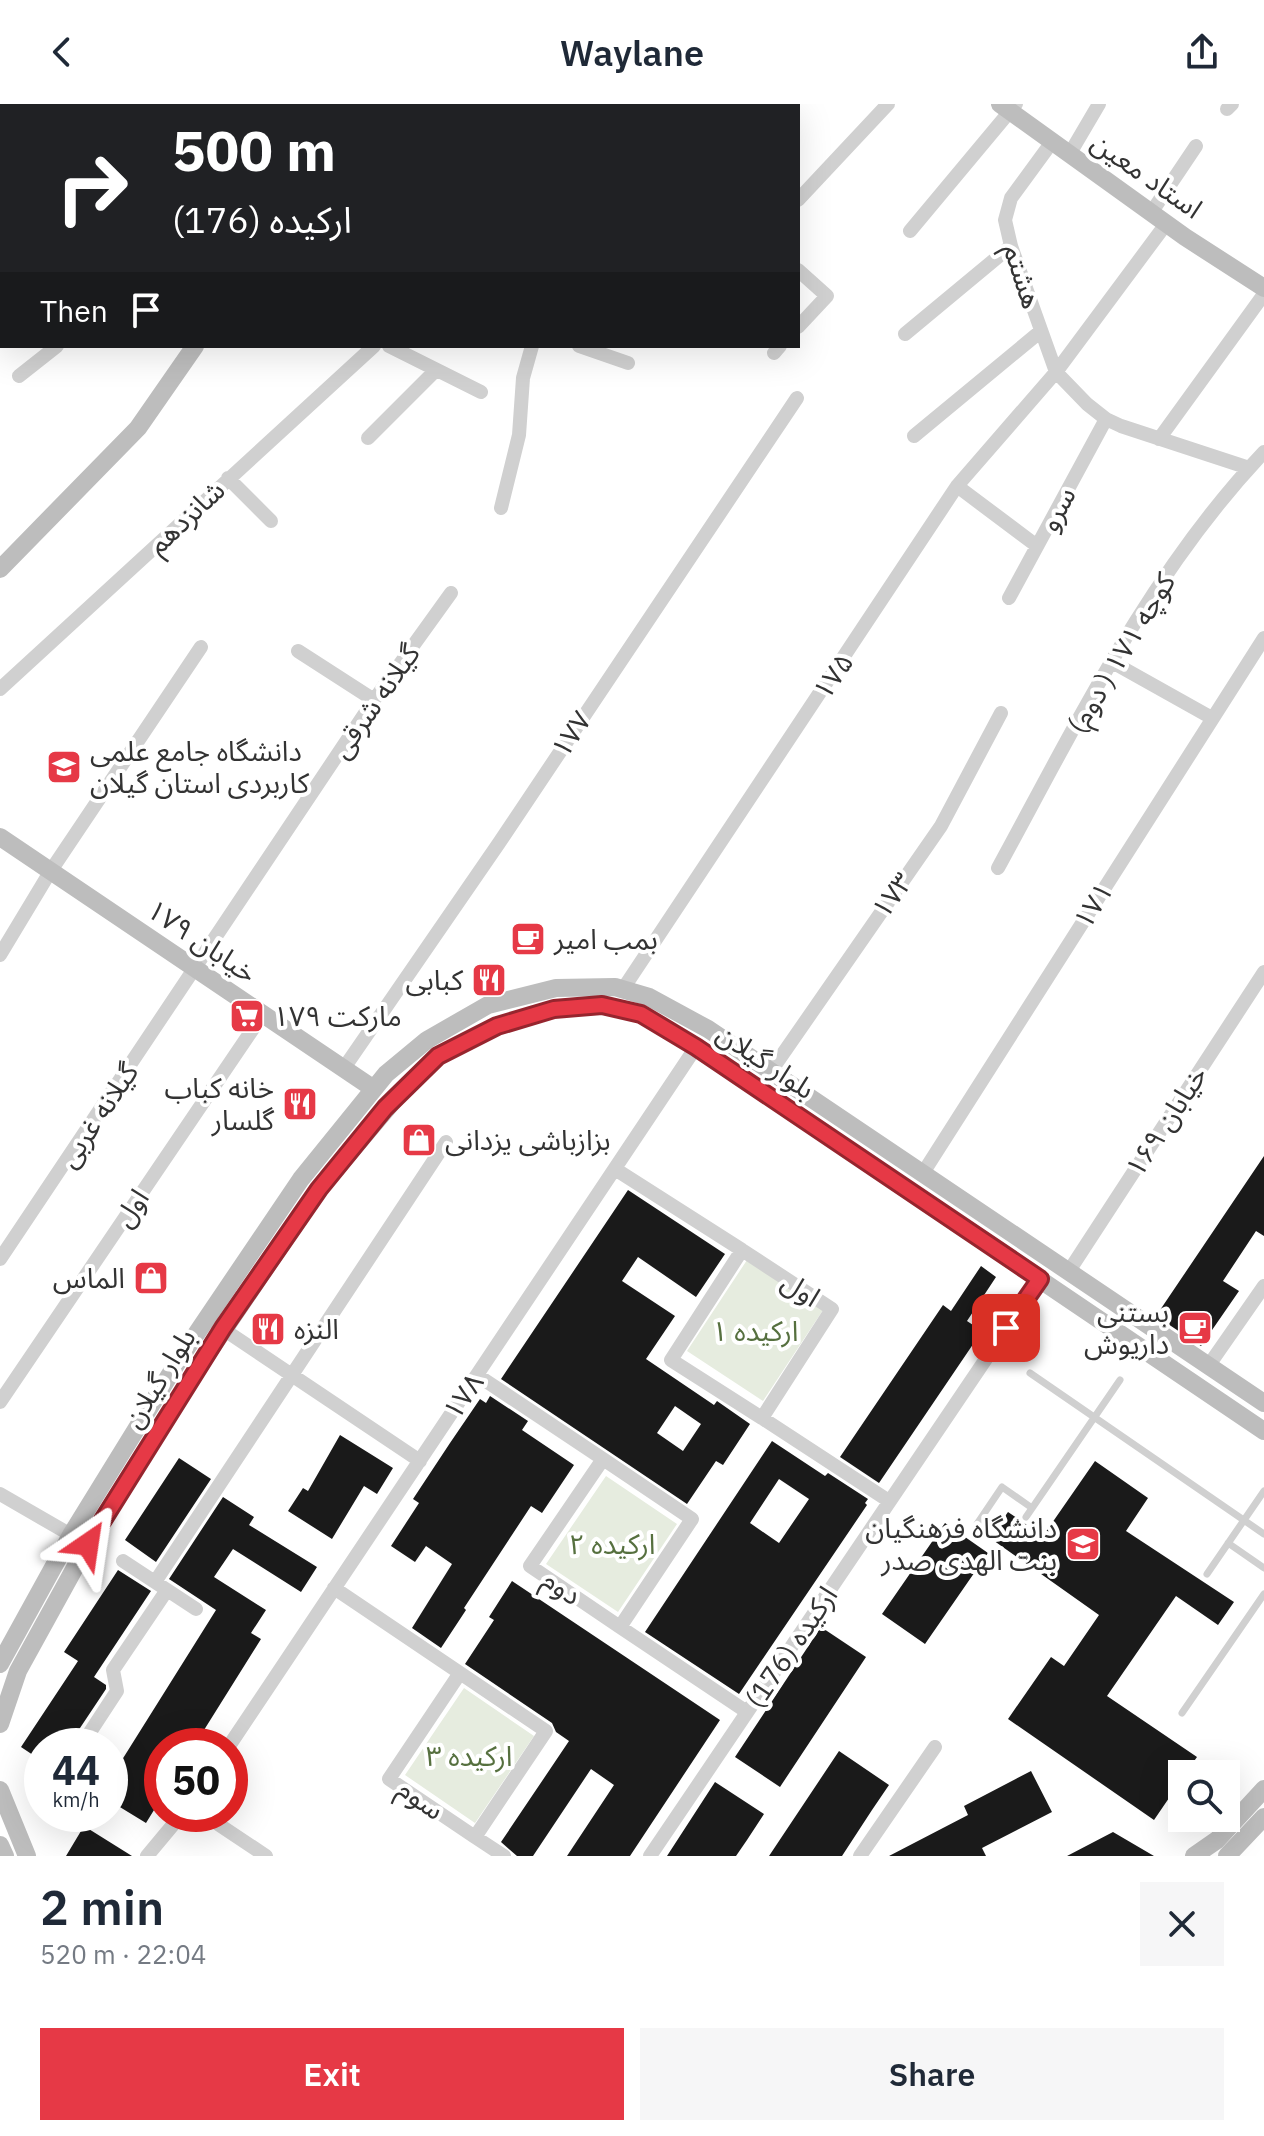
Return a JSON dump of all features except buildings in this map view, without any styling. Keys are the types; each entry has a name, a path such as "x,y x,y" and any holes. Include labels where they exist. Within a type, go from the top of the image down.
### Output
{"main road":[{"name":"استاد معین","path":"1009,106 1069,155 1264,288"},
{"path":"0,569 138,428 194,348"},
{"name":"خیابان ۱۷۹","path":"0,837 374,1089"},
{"name":"بلوار گیلان","path":"0,1664 71,1535 206,1319 301,1179 386,1074 427,1040 488,1005 556,988 623,989 649,997 708,1029 1264,1403"},
{"name":"بلوار گیلان","path":"0,1724 18,1671 88,1544 223,1328 319,1189 385,1108 438,1056 497,1026 554,1009 602,1005 641,1014 696,1047 1264,1431"},
{"path":"1194,1856 1217,1840 1264,1789"},
{"path":"0,1790 27,1856"},
{"path":"1227,1856 1264,1817"},
{"path":"0,1845 5,1856"}],"street":[{"path":"800,198 888,104"},
{"path":"1069,155 1099,104"},
{"path":"910,231 1009,106"},
{"name":"هشتم","path":"1052,142 1011,198 1005,220 1011,246 1056,372"},
{"name":"۱۷۵","path":"623,989 957,486 1056,372 1159,218 1196,146"},
{"path":"905,334 1011,246"},
{"path":"800,272 827,296 800,325"},
{"path":"1159,439 1264,294"},
{"path":"914,436 1041,331"},
{"path":"19,376 54,348"},
{"name":"شانزدهم","path":"0,689 372,348"},
{"path":"393,348 481,392"},
{"path":"501,508 519,435 523,378 531,348"},
{"path":"585,348 628,363"},
{"path":"368,438 436,370"},
{"path":"1056,372 1106,419 1249,468"},
{"name":"۱۷۷","path":"344,1068 797,398"},
{"name":"سرو","path":"1009,598 1106,419"},
{"name":"کوچه ۱۷۱ ( دوم)","path":"998,868 1112,662 1181,554 1264,452"},
{"path":"228,478 271,521"},
{"path":"957,486 1037,546"},
{"name":"گیلانه شرقی","path":"195,971 374,700 451,593"},
{"name":"۱۷۱","path":"923,1173 1264,638"},
{"path":"0,955 50,872 201,647"},
{"path":"298,651 374,700"},
{"path":"1112,662 1212,718"},
{"name":"۱۷۳","path":"771,1071 941,826 1001,713"},
{"name":"گیلانه غربی","path":"0,1259 195,971"},
{"name":"خیابان ۱۶۹","path":"1069,1271 1264,972"},
{"name":"اول","path":"0,1402 263,1014"},
{"name":"۱۷۸","path":"241,1728 696,1047"},
{"path":"93,1728 117,1691 113,1670 161,1586 292,1374 446,1142"},
{"name":"اول","path":"615,1169 832,1309 762,1418"},
{"path":"742,1250 671,1360 889,1501"},
{"name":"ارکیده (176)","path":"650,1856 1040,1279"},
{"path":"1209,1365 1264,1286"},
{"path":"206,1319 420,1461"},
{"path":"477,1375 692,1519 620,1627"},
{"name":"دوم","path":"603,1459 530,1566 747,1712"},
{"path":"0,1494 71,1535"},
{"path":"123,1561 196,1609"},
{"name":"سوم","path":"334,1588 546,1731 475,1837"},
{"name":"سوم","path":"460,1673 389,1779 504,1856"},
{"path":"860,1856 935,1747"},
{"path":"147,1856 167,1832"},
{"path":"223,1832 243,1850 266,1856"}],"lane":[{"path":"1030,1373 1264,1534"},
{"path":"1026,1517 1120,1380"},
{"path":"977,1524 1002,1487 1032,1508"},
{"path":"1207,1574 1264,1491"},
{"path":"1228,1543 1264,1568"},
{"path":"1182,1713 1264,1594"}],"green space":[{"name":"ارکیده ۱","path":"747,1260 823,1310 763,1401 687,1351"},
{"name":"ارکیده ۲","path":"606,1476 677,1524 618,1612 546,1564"},
{"name":"ارکیده ۳","path":"464,1688 534,1736 475,1823 405,1775"}],"place":[{"name":"دانشگاه جامع علمی کاربردی استان گیلان","path":"64,767"},
{"name":"بمب امیر","path":"528,939"},
{"name":"کبابی","path":"489,980"},
{"name":"۱۷۹ مارکت","path":"247,1016"},
{"name":"خانه کباب گلسار","path":"300,1104"},
{"name":"بزازباشی یزدانی","path":"419,1140"},
{"name":"الماس","path":"151,1278"},
{"name":"بستنی داریوش","path":"1195,1328"},
{"name":"النزه","path":"268,1329"},
{"name":"دانشگاه فرهنگیان بنت الهدی صدر","path":"1083,1544"}],"route":[{"path":"88,1544 239,1305 319,1189 385,1108 438,1056 497,1026 554,1009 602,1005 641,1014 696,1047 1040,1279 1006,1328"}]}
